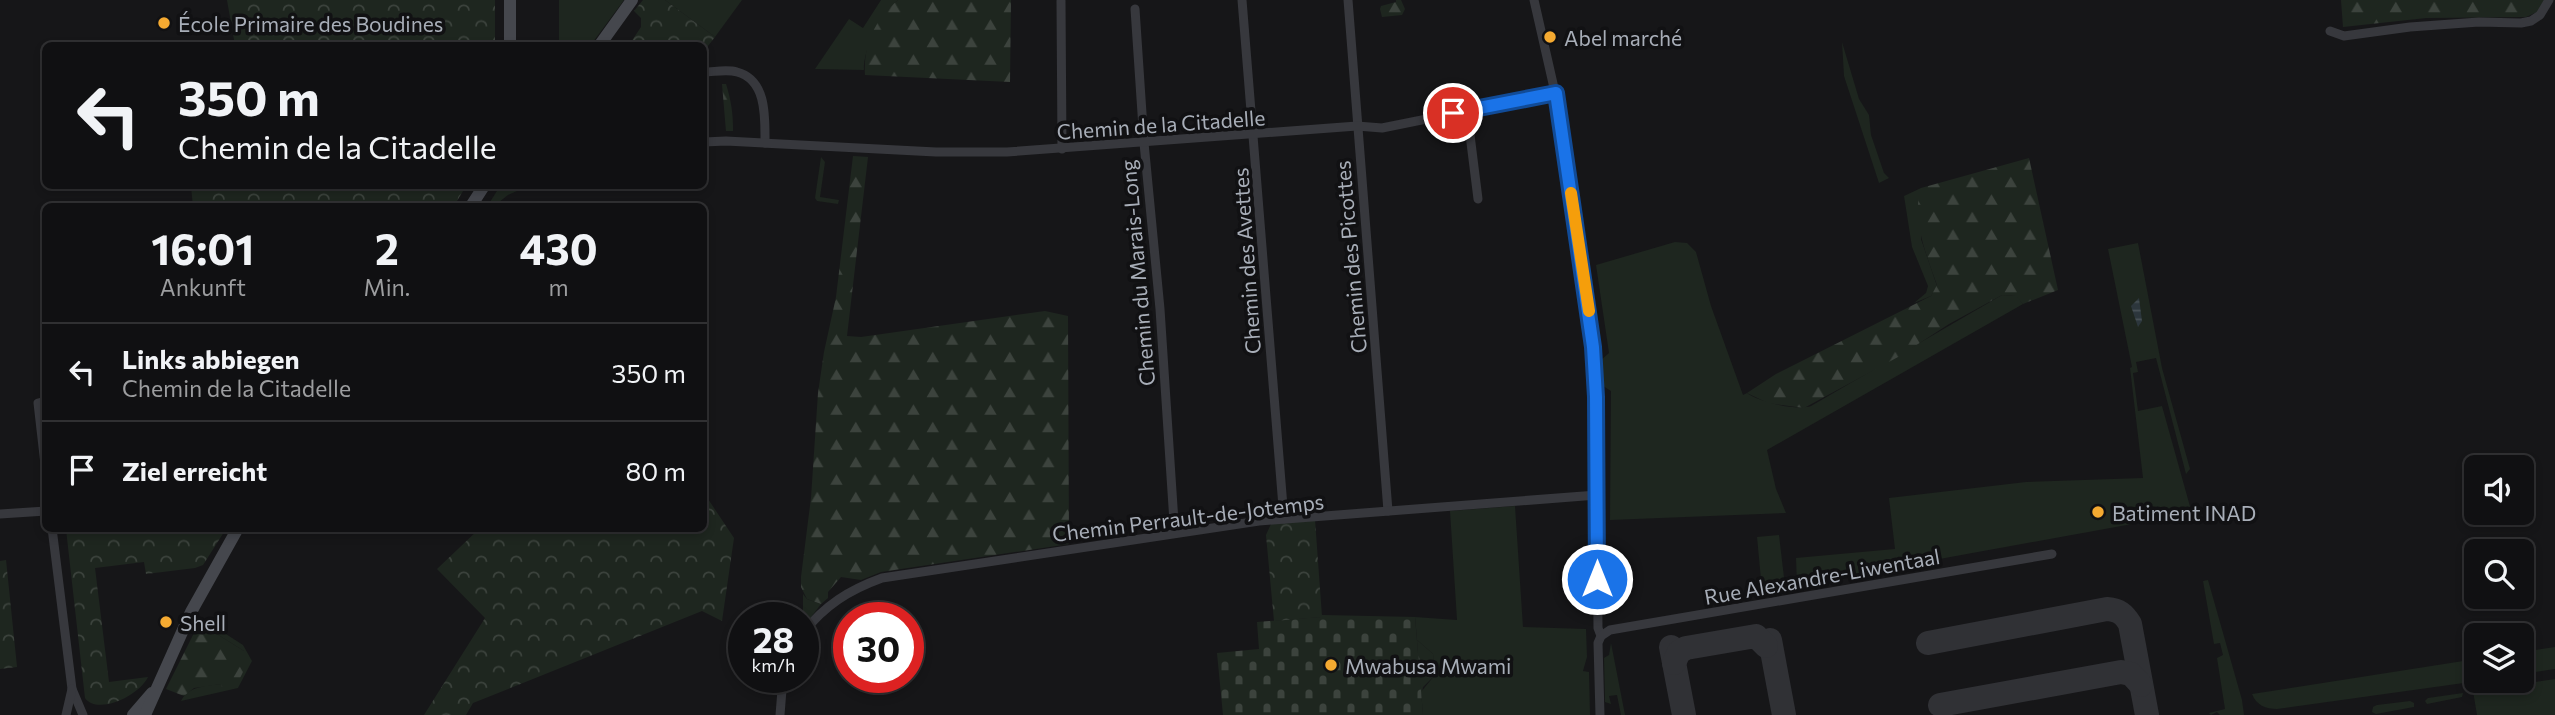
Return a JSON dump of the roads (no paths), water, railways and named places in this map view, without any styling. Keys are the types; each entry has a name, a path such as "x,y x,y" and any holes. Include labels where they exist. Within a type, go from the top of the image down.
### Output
{"main road":[{"path":"510,0 510,42"},
{"path":"602,42 632,0"},
{"path":"122,715 139,712 156,687 195,604 236,532"}],"street":[{"name":"Chemin des Avettes","path":"1242,0 1284,519"},
{"name":"Chemin des Picottes","path":"1348,0 1388,511"},
{"path":"1534,0 1556,93 1593,347 1597,579 1601,636 1598,643 1600,715"},
{"path":"2330,32 2344,36 2448,24 2521,23 2540,15 2549,0"},
{"path":"1061,1 1062,149"},
{"name":"Chemin du Marais-Long","path":"1135,9 1144,143 1160,309 1174,522 1182,531"},
{"path":"707,72 734,71 746,76 756,85 764,107 765,143"},
{"name":"Chemin de la Citadelle","path":"707,142 968,153 1062,149 1357,126 1382,128 1556,93"},
{"path":"1467,111 1478,199"},
{"name":"Chemin Perrault-de-Jotemps","path":"819,615 841,595 882,578 1182,531 1284,519 1597,495"},
{"path":"0,514 42,511"},
{"path":"52,532 72,689 83,715"},
{"name":"Rue Alexandre-Liwentaal","path":"1601,636 1610,630 2052,554"},
{"path":"66,715 72,689"},
{"path":"780,715 782,693"}],"place":[{"name":"École Primaire des Boudines","path":"164,23"},
{"name":"Abel marché","path":"1550,37"},
{"name":"Batiment INAD","path":"2098,512"},
{"name":"Shell","path":"166,622"},
{"name":"Mwabusa Mwami","path":"1331,665"}]}
